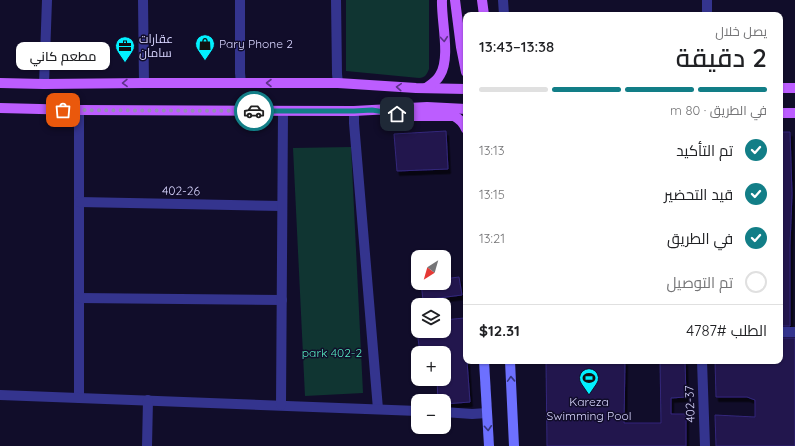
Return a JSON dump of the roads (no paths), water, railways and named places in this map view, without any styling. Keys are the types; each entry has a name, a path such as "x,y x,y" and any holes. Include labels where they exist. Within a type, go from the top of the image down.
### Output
{"main road":[{"path":"426,88 435,82 444,68 445,49 441,8 442,0"},
{"path":"455,0 463,58"},
{"path":"482,0 484,12"},
{"path":"0,83 338,83 463,89"},
{"path":"783,88 795,88"},
{"path":"0,108 283,111 354,111 428,108 463,109"},
{"path":"372,110 415,116 454,116 463,123"},
{"path":"783,113 795,113"},
{"path":"484,364 489,446"},
{"path":"510,364 514,446"}],"street":[{"path":"44,84 47,0"},
{"path":"143,0 144,83"},
{"path":"240,0 241,83"},
{"path":"336,0 338,83"},
{"path":"503,0 504,12"},
{"path":"707,0 707,12"},
{"path":"78,110 79,398"},
{"path":"281,405 283,111"},
{"path":"354,111 378,409"},
{"name":"402-26","path":"79,202 282,206"},
{"path":"79,298 282,300"},
{"path":"783,332 795,332"},
{"name":"402-37","path":"702,364 704,446"},
{"path":"0,395 411,411"},
{"path":"147,446 148,400"},
{"path":"451,412 472,414 487,413"}],"place":[{"name":"Pary Phone 2","path":"205,61"},
{"name":"عقارات سامان","path":"125,63"},
{"name":"مطعم كاني","path":"63,110"},
{"name":"Kareza Swimming Pool","path":"589,395"}],"park label":[{"name":"park 402-2","path":"332,353"}]}
